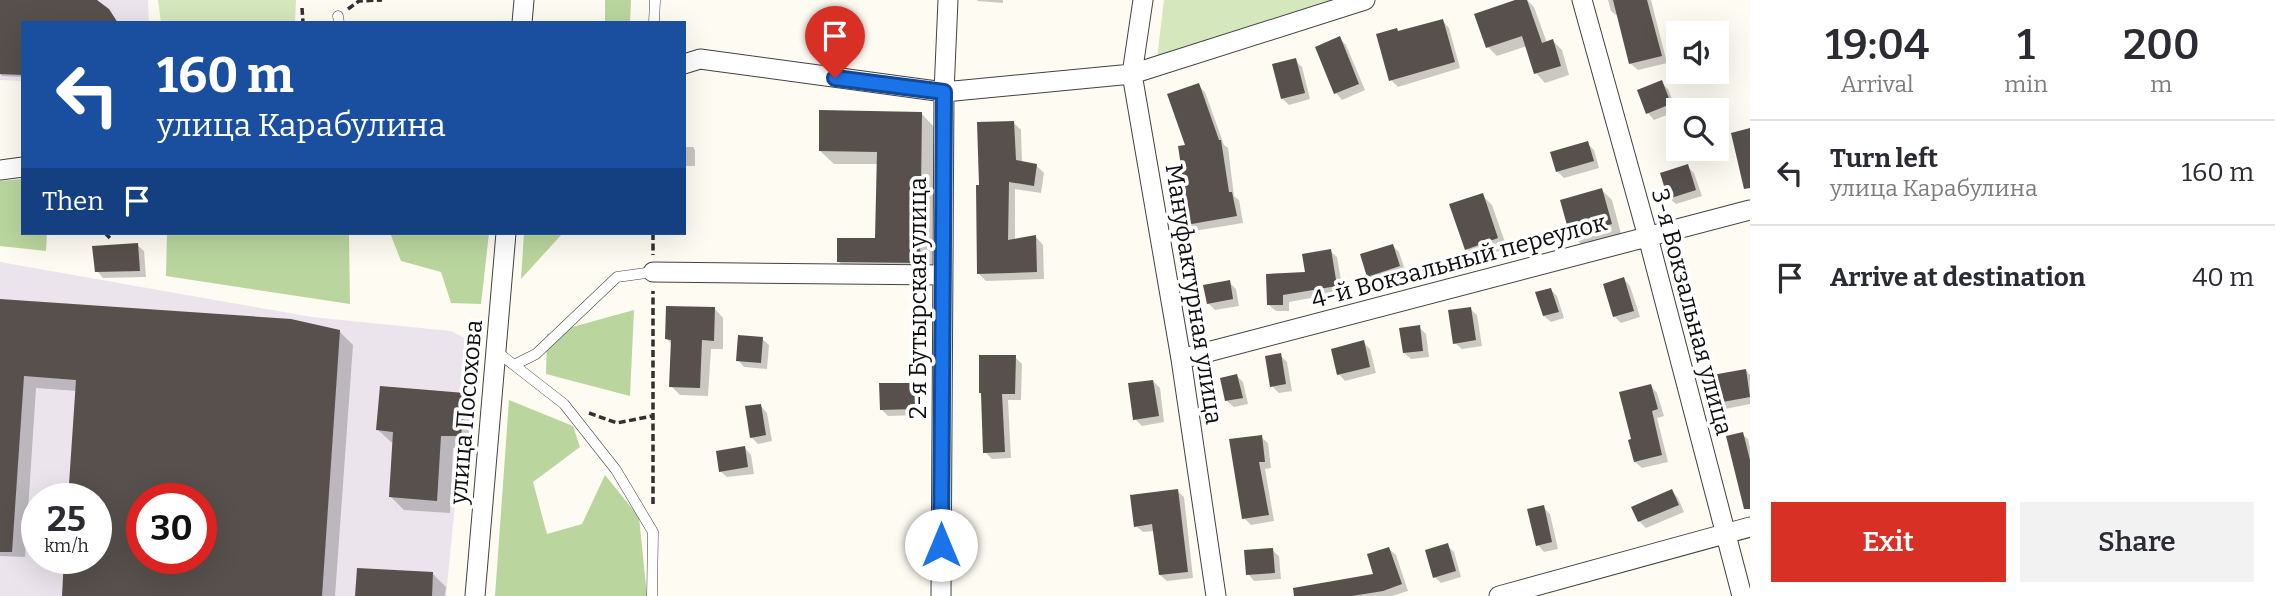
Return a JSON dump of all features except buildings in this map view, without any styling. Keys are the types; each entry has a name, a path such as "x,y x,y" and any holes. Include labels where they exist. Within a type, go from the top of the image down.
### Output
{"street":[{"path":"522,21 524,0"},
{"name":"2-я Бутырская улица","path":"941,596 944,92 948,0"},
{"name":"Мануфактурная улица","path":"1143,0 1132,74 1181,359 1216,596"},
{"path":"686,63 700,59 944,92 1132,74 1365,0"},
{"name":"3-я Вокзальная улица","path":"1582,0 1648,237 1742,596"},
{"path":"0,170 21,167"},
{"name":"4-й Вокзальный переулок","path":"1181,359 1750,210"},
{"name":"улица Посохова","path":"475,596 506,235"},
{"path":"653,272 942,275"},
{"path":"1499,596 1750,527"}],"lane":[{"path":"654,21 655,0"},
{"path":"514,365 537,354 618,277 653,272"},
{"path":"496,351 564,404 616,470 653,532 652,596"}],"path":[{"path":"338,19 359,1 382,0"},
{"path":"302,8 303,21"},
{"path":"107,235 110,239"},
{"path":"653,235 653,532"},
{"path":"564,404 617,423 652,416"}],"shaded area":[{"path":"0,0 148,0 149,21 21,21 21,81 0,80"},
{"path":"0,262 312,317 451,331 471,341 446,596 0,596"}],"green space":[{"path":"158,0 296,0 295,21 161,21"},
{"path":"605,0 631,0 630,21 605,21"},
{"path":"1164,0 1350,0 1155,75"},
{"path":"21,179 21,235 47,235 46,251 0,246 0,181"},
{"path":"167,235 349,235 350,304 166,276"},
{"path":"391,235 489,235 481,304 451,303 441,272 401,261"},
{"path":"524,235 561,235 521,279"},
{"path":"634,310 630,396 546,374 547,334"},
{"path":"509,400 573,426 580,447 533,482 547,534 582,524 605,475 639,517 647,596 495,596"}],"route":[{"path":"835,78 944,92 941,545"}]}
